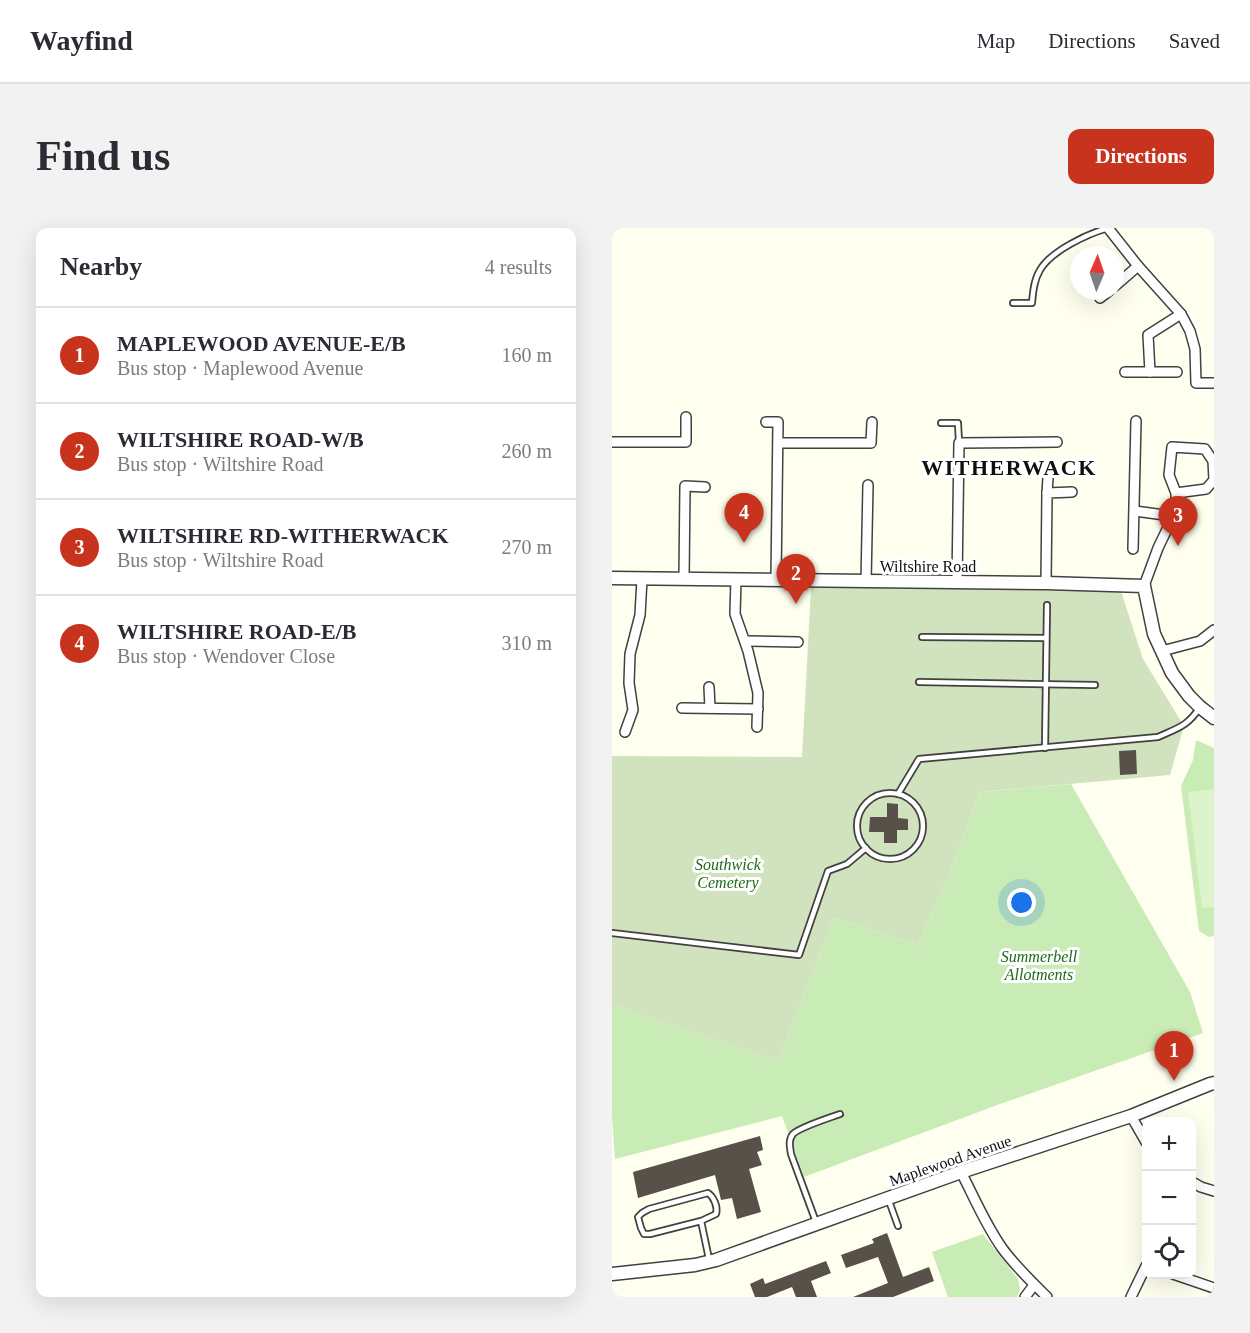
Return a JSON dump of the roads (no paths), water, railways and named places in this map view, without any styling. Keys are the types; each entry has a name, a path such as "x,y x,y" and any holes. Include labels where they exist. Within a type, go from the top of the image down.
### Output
{"street":[{"path":"1108,228 1181,314 1190,331 1195,349 1196,383 1214,383"},
{"path":"1124,278 1138,266"},
{"path":"1150,372 1148,335 1181,314"},
{"path":"1125,372 1177,372"},
{"path":"612,442 687,442 686,417"},
{"path":"1133,549 1136,421"},
{"path":"766,422 778,422 776,580"},
{"path":"779,443 871,443 872,422"},
{"path":"957,582 959,442 1057,442"},
{"path":"1176,493 1206,489 1214,480 1213,461 1204,449 1172,447 1169,475 1176,493 1172,516 1144,586 1155,634 1172,674 1200,707 1214,718"},
{"path":"1046,583 1048,478"},
{"path":"866,582 868,485"},
{"path":"684,578 685,486 705,487"},
{"path":"1047,493 1072,492"},
{"path":"1135,511 1172,516"},
{"name":"Wiltshire Road","path":"612,578 1144,586"},
{"path":"625,732 633,710 629,683 630,654 640,615 642,579"},
{"path":"736,580 735,614 745,641 758,693 757,727"},
{"path":"1162,651 1200,641 1214,630"},
{"path":"745,641 798,642"},
{"path":"709,687 710,708"},
{"path":"682,708 758,709"},
{"name":"Maplewood Avenue","path":"612,1274 710,1262 961,1172 1131,1116 1214,1083"},
{"path":"1131,1116 1142,1135"},
{"path":"961,1172 1001,1247 1047,1297"},
{"path":"1196,1184 1214,1191"},
{"path":"1131,1297 1142,1274"},
{"path":"1186,1279 1214,1288"},
{"path":"1025,1297 1034,1284"}],"lane":[{"path":"1013,303 1032,303 1035,282 1046,261 1081,238 1108,228"},
{"path":"941,423 958,423 959,442"},
{"path":"1045,748 1047,605"},
{"path":"922,637 1046,638"},
{"path":"919,682 1095,685"},
{"path":"898,794 919,759 1158,737 1184,726 1193,719 1200,707"},
{"path":"887,793 898,794 908,798 922,815 921,837 916,847 907,854 886,859 875,855 860,840 857,830 858,819 868,801 887,793"},
{"path":"612,933 799,955 828,871 847,864 866,848"},
{"path":"816,1224 791,1154 789,1142 793,1134 800,1129 840,1114"},
{"path":"708,1194 714,1199 717,1211 716,1214 700,1221 650,1234 644,1233 640,1228 638,1217 649,1209 708,1194"},
{"path":"888,1198 898,1226"},
{"path":"700,1221 710,1262"}],"place":[{"name":"WILTSHIRE ROAD-E/B","path":"744,543"},
{"name":"WILTSHIRE RD-WITHERWACK","path":"1178,546"},
{"name":"WILTSHIRE ROAD-W/B","path":"796,604"},
{"name":"MAPLEWOOD AVENUE-E/B","path":"1174,1081"}],"district":[{"name":"WITHERWACK","path":"1009,467"}],"park label":[{"name":"Southwick Cemetery","path":"728,873"},
{"name":"Summerbell Allotments","path":"1039,965"}]}
